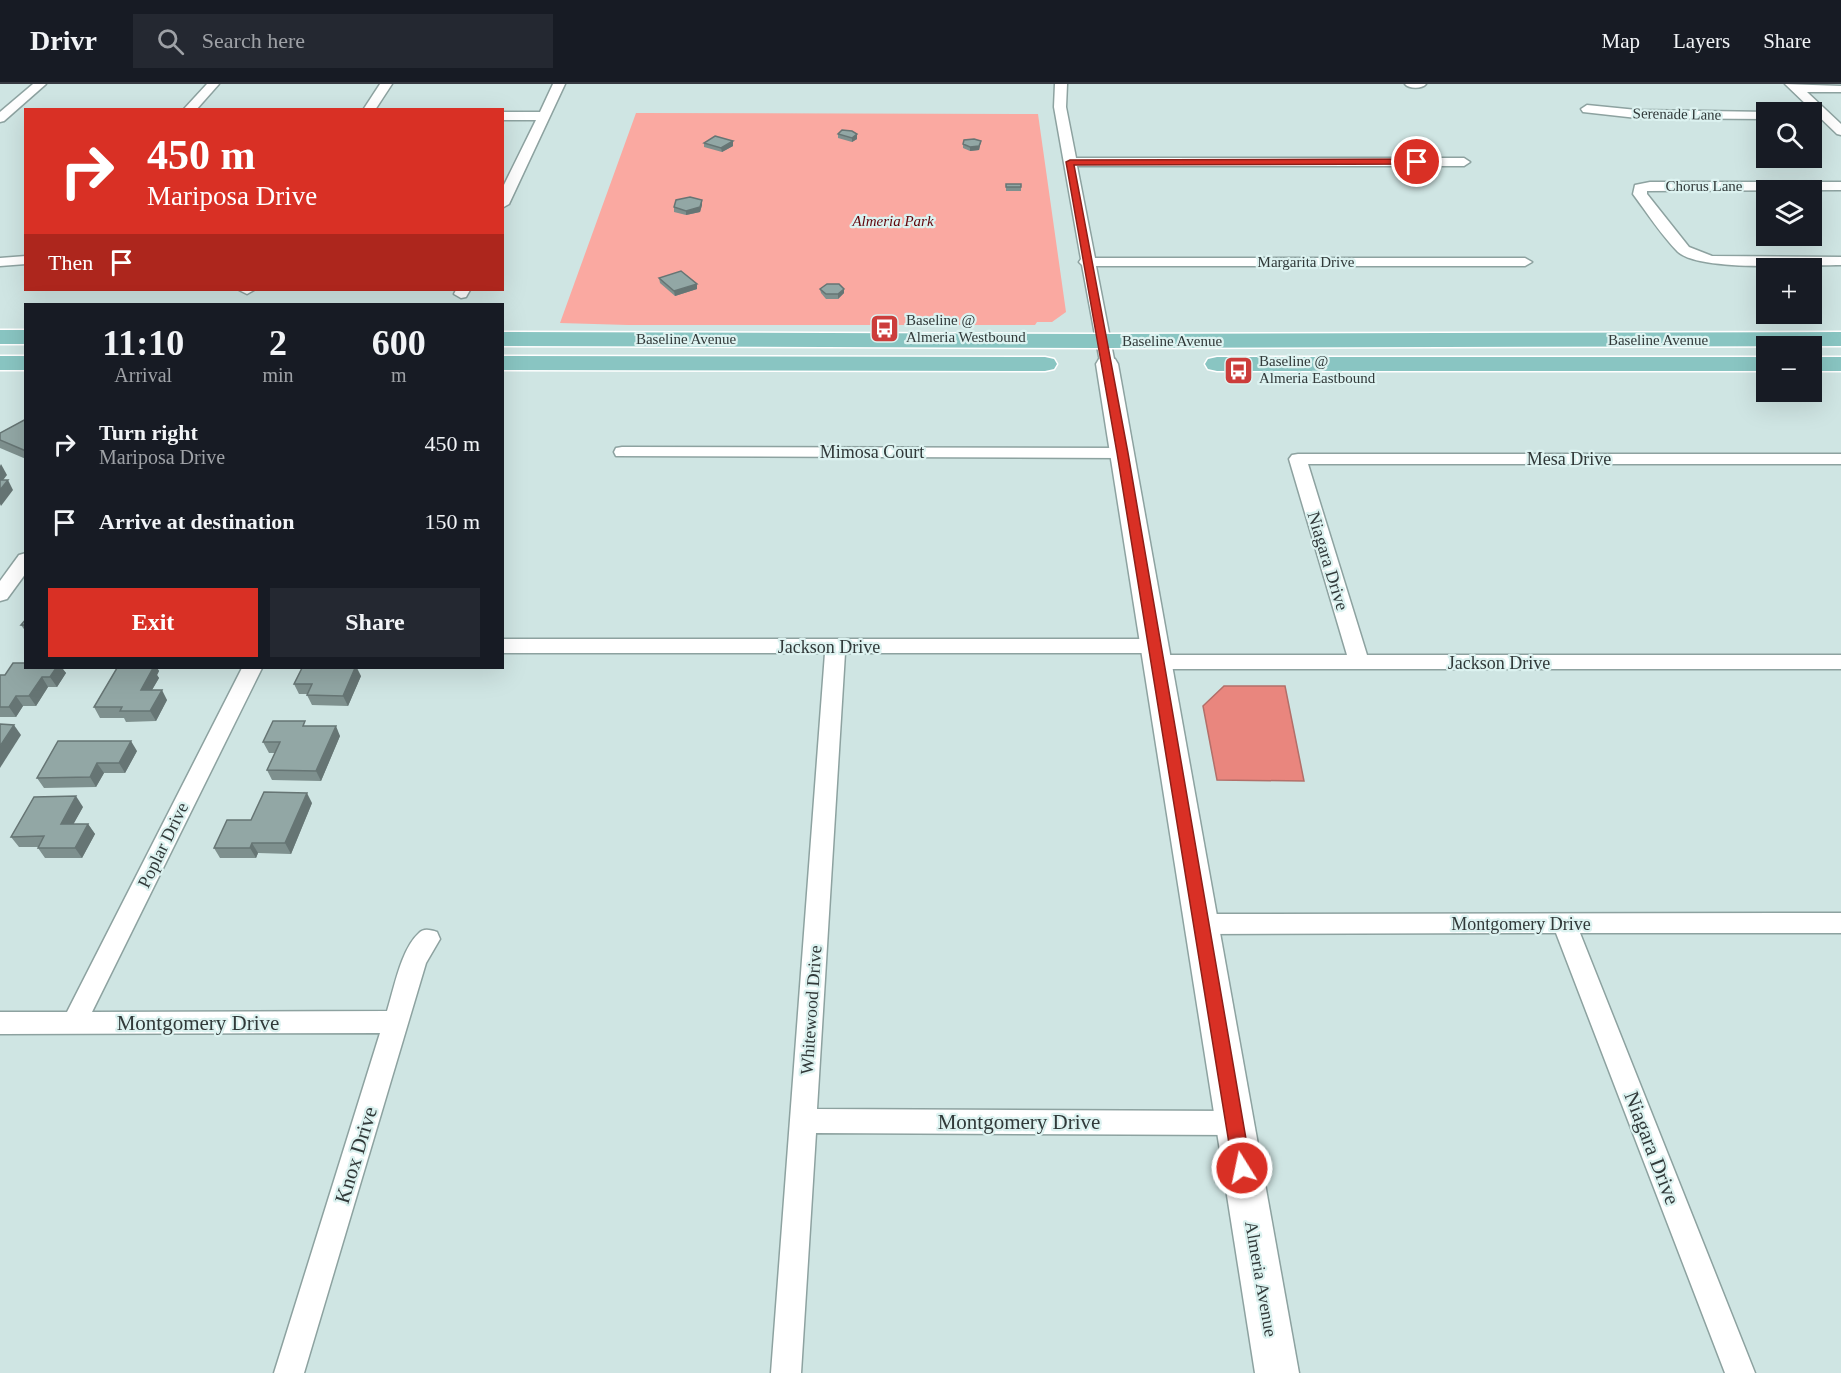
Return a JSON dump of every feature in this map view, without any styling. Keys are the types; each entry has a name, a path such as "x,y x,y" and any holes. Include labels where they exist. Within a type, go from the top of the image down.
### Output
{"main road":[{"path":"0,337 24,338"},
{"name":"Baseline Avenue","path":"504,339 1096,359"},
{"name":"Baseline Avenue","path":"504,363 1096,359 1841,339"},
{"path":"0,363 24,363"},
{"name":"Baseline Avenue","path":"1196,364 1756,364"},
{"path":"1822,364 1841,364"}],"street":[{"path":"0,118 40,84"},
{"path":"191,108 213,84"},
{"path":"370,108 386,84"},
{"path":"504,200 559,84"},
{"name":"Almeria Avenue","path":"1061,84 1060,107 1086,262 1096,359 1122,453 1277,1373"},
{"path":"1411,84 1420,84"},
{"path":"1794,86 1841,89"},
{"path":"1794,86 1807,102"},
{"name":"Serenade Lane","path":"1587,109 1637,114 1756,115"},
{"path":"504,116 544,116"},
{"path":"1822,118 1841,131"},
{"path":"1070,162 1464,162"},
{"name":"Chorus Lane","path":"1841,186 1650,186 1640,188 1640,194 1684,249 1695,256 1712,260 1841,261"},
{"path":"0,262 24,260"},
{"name":"Margarita Drive","path":"1086,262 1525,262"},
{"name":"Mimosa Court","path":"622,452 1122,453"},
{"name":"Mesa Drive","path":"1298,459 1841,459"},
{"name":"Niagara Drive","path":"1298,459 1359,663"},
{"path":"0,595 24,562"},
{"name":"Jackson Drive","path":"504,646 835,647 1156,655 1359,663 1841,662"},
{"name":"Whitewood Drive","path":"786,1373 835,647"},
{"name":"Poplar Drive","path":"74,1023 251,669"},
{"name":"Montgomery Drive","path":"1201,924 1841,923"},
{"name":"Niagara Drive","path":"1564,924 1740,1373"},
{"name":"Knox Drive","path":"289,1373 415,960 428,939"},
{"name":"Montgomery Drive","path":"0,1023 396,1022"},
{"name":"Montgomery Drive","path":"803,1121 1234,1123"}],"green space":[{"name":"Almeria Park","path":"636,113 1038,114 1066,312 1052,322 1037,322 1035,325 560,323"}],"shaded area":[{"path":"1224,686 1285,686 1304,781 1217,780 1203,706"}],"building":[{"path":"842,130 857,134 852,138 838,134"},
{"path":"715,136 733,141 721,148 704,143"},
{"path":"964,140 981,141 979,146 970,147 963,144"},
{"path":"1006,184 1021,184 1021,187 1006,187"},
{"path":"690,197 702,200 700,207 686,211 674,207 676,200"},
{"path":"681,271 697,284 674,291 659,278"},
{"path":"827,284 839,284 844,289 838,294 826,294 820,289"},
{"path":"24,420 24,450 0,440 0,433"},
{"path":"0,480 8,480 0,490"},
{"path":"13,663 24,663 24,669 55,669 50,677 42,677 29,696 16,696 9,707 0,707 0,675 5,675"},
{"path":"116,669 152,669 141,690 162,690 150,711 120,711 122,707 94,707"},
{"path":"302,669 355,669 343,696 307,695 312,684 294,684"},
{"path":"273,721 305,721 303,726 336,726 316,771 267,770 280,742 263,742"},
{"path":"0,724 14,725 0,746"},
{"path":"58,741 131,741 119,763 97,763 90,777 37,778"},
{"path":"264,792 307,793 285,843 252,843 250,848 214,848 227,820 251,820"},
{"path":"76,796 61,824 88,824 75,848 38,848 44,836 11,837 34,797"}],"place":[{"name":"Baseline @ Almeria Westbound","path":"885,329"},
{"name":"Baseline @ Almeria Eastbound","path":"1238,370"}],"route":[{"path":"1242,1168 1107,364 1086,262 1070,162 1417,162"}]}
